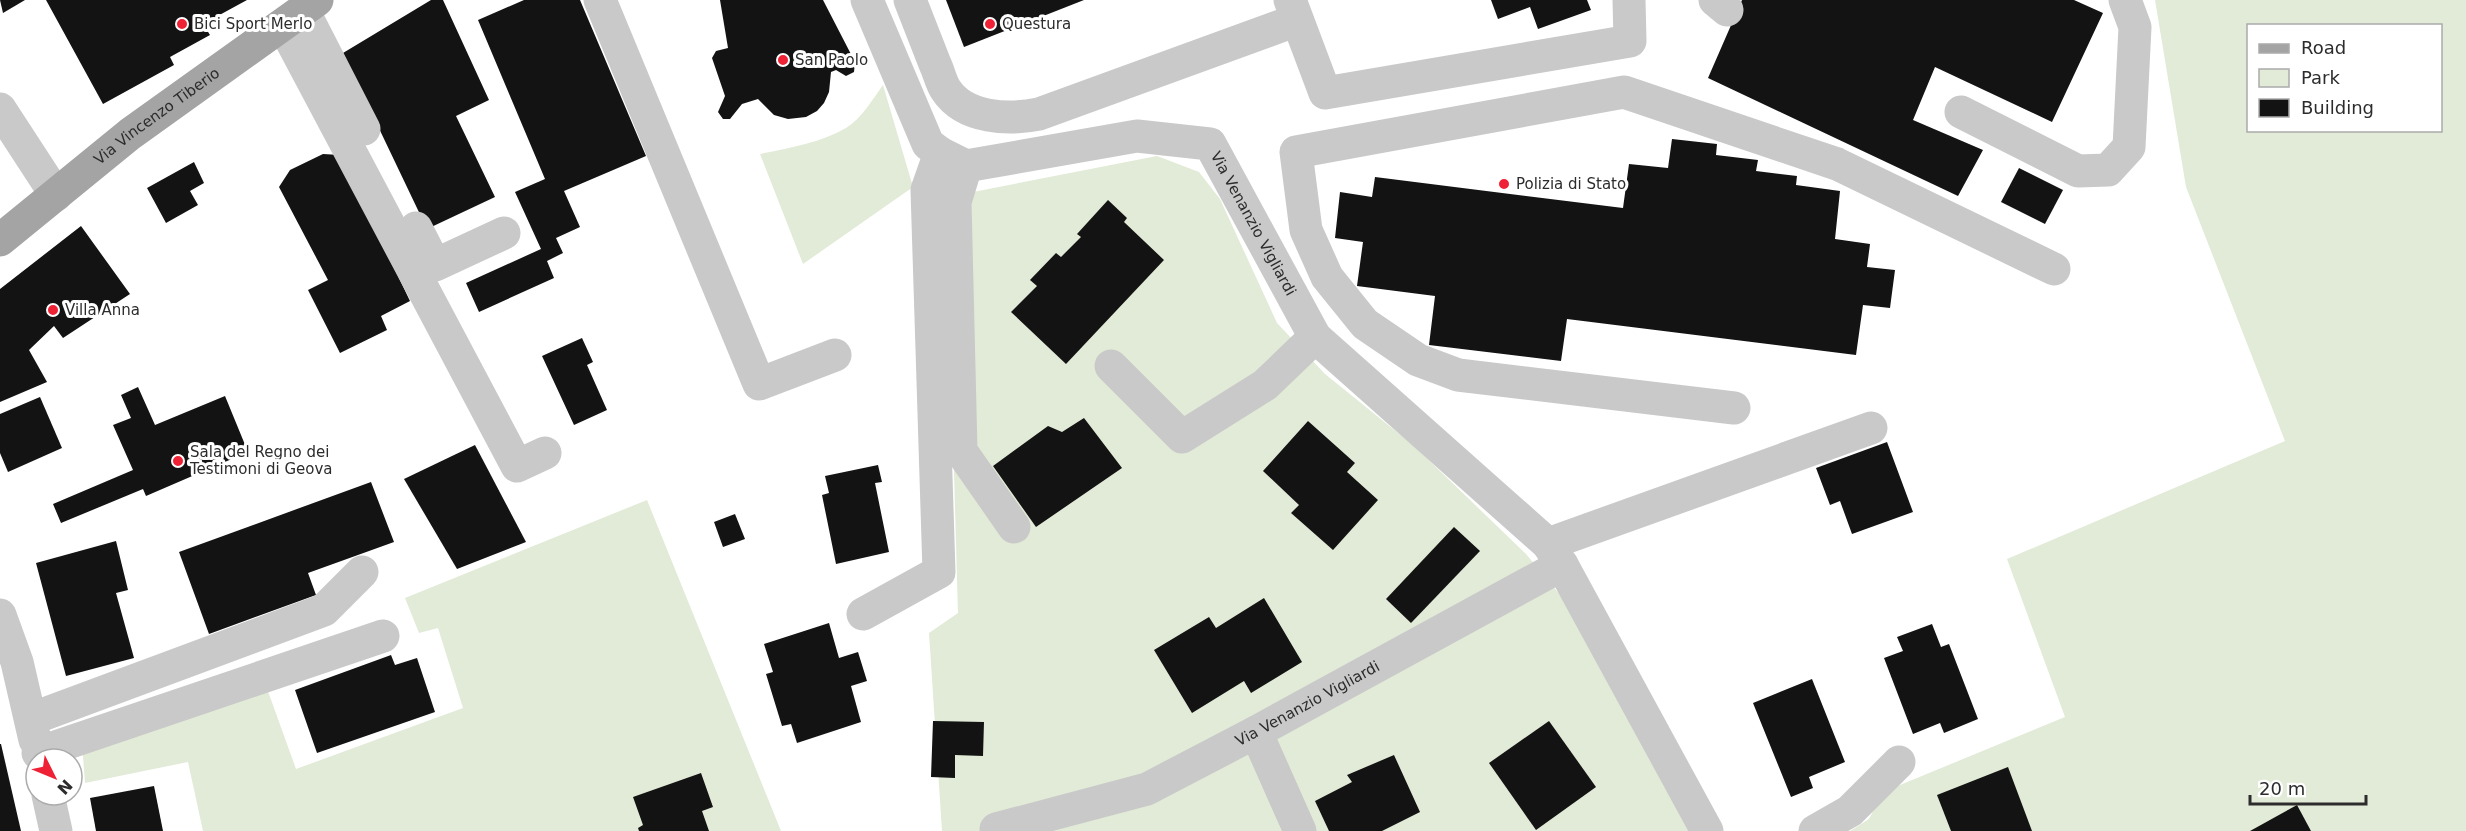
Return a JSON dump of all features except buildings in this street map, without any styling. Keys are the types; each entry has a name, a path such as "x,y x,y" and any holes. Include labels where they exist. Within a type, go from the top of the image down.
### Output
{"main road":[{"name":"Via Vincenzo Tiberio","path":"0,240 130,134 301,12"}],"street":[{"path":"600,0 759,384 835,355"},
{"path":"867,0 928,144 953,159"},
{"path":"910,0 946,90 960,103 977,112 997,118 1019,118 1039,114 1294,10 1325,93 1630,41"},
{"path":"1624,92 1630,41 1629,0"},
{"path":"1961,112 2078,171 2108,170 2129,147 2135,27 2125,0"},
{"path":"301,12 435,265 504,233"},
{"path":"301,12 517,466 545,453"},
{"path":"1734,408 1458,375 1419,360 1365,324 1327,277 1306,230 1296,152 1624,92 1837,164 2054,269"},
{"path":"0,109 56,195"},
{"name":"Via Venanzio Vigliardi","path":"953,159 1137,136 1210,144 1315,337 1555,554 1707,831"},
{"path":"953,159 961,451 1014,527"},
{"path":"863,614 939,572 927,190 953,159"},
{"path":"1110,366 1182,437 1265,385 1315,337"},
{"path":"1555,554 1871,428"},
{"name":"Via Venanzio Vigliardi","path":"996,829 1147,789 1256,732 1555,554"},
{"path":"31,719 324,610 362,572"},
{"path":"0,615 17,662 37,747"},
{"path":"65,747 383,636"},
{"path":"1256,732 1300,831"},
{"path":"1815,831 1850,811 1899,762"},
{"path":"51,807 56,831"}],"green space":[{"path":"2155,0 2466,0 2466,831 1850,831 1869,819 1883,792 2065,717 2007,559 2285,441 2186,187"},
{"path":"883,85 913,187 803,264 760,154 815,141 846,128 862,114"},
{"path":"1157,156 1199,172 1220,199 1277,323 1325,374 1413,445 1526,554 1561,596 1690,831 942,831 929,633 958,613 946,192 968,193"},
{"path":"647,500 781,831 203,831 188,762 85,783 82,743 265,683 296,769 463,708 438,628 419,633 405,598"}],"place":[{"name":"Bici Sport Merlo","path":"182,24"},
{"name":"Questura","path":"990,24"},
{"name":"San Paolo","path":"783,60"},
{"name":"Polizia di Stato","path":"1504,184"},
{"name":"Villa Anna","path":"53,310"},
{"name":"Sala del Regno dei Testimoni di Geova","path":"178,461"}]}
